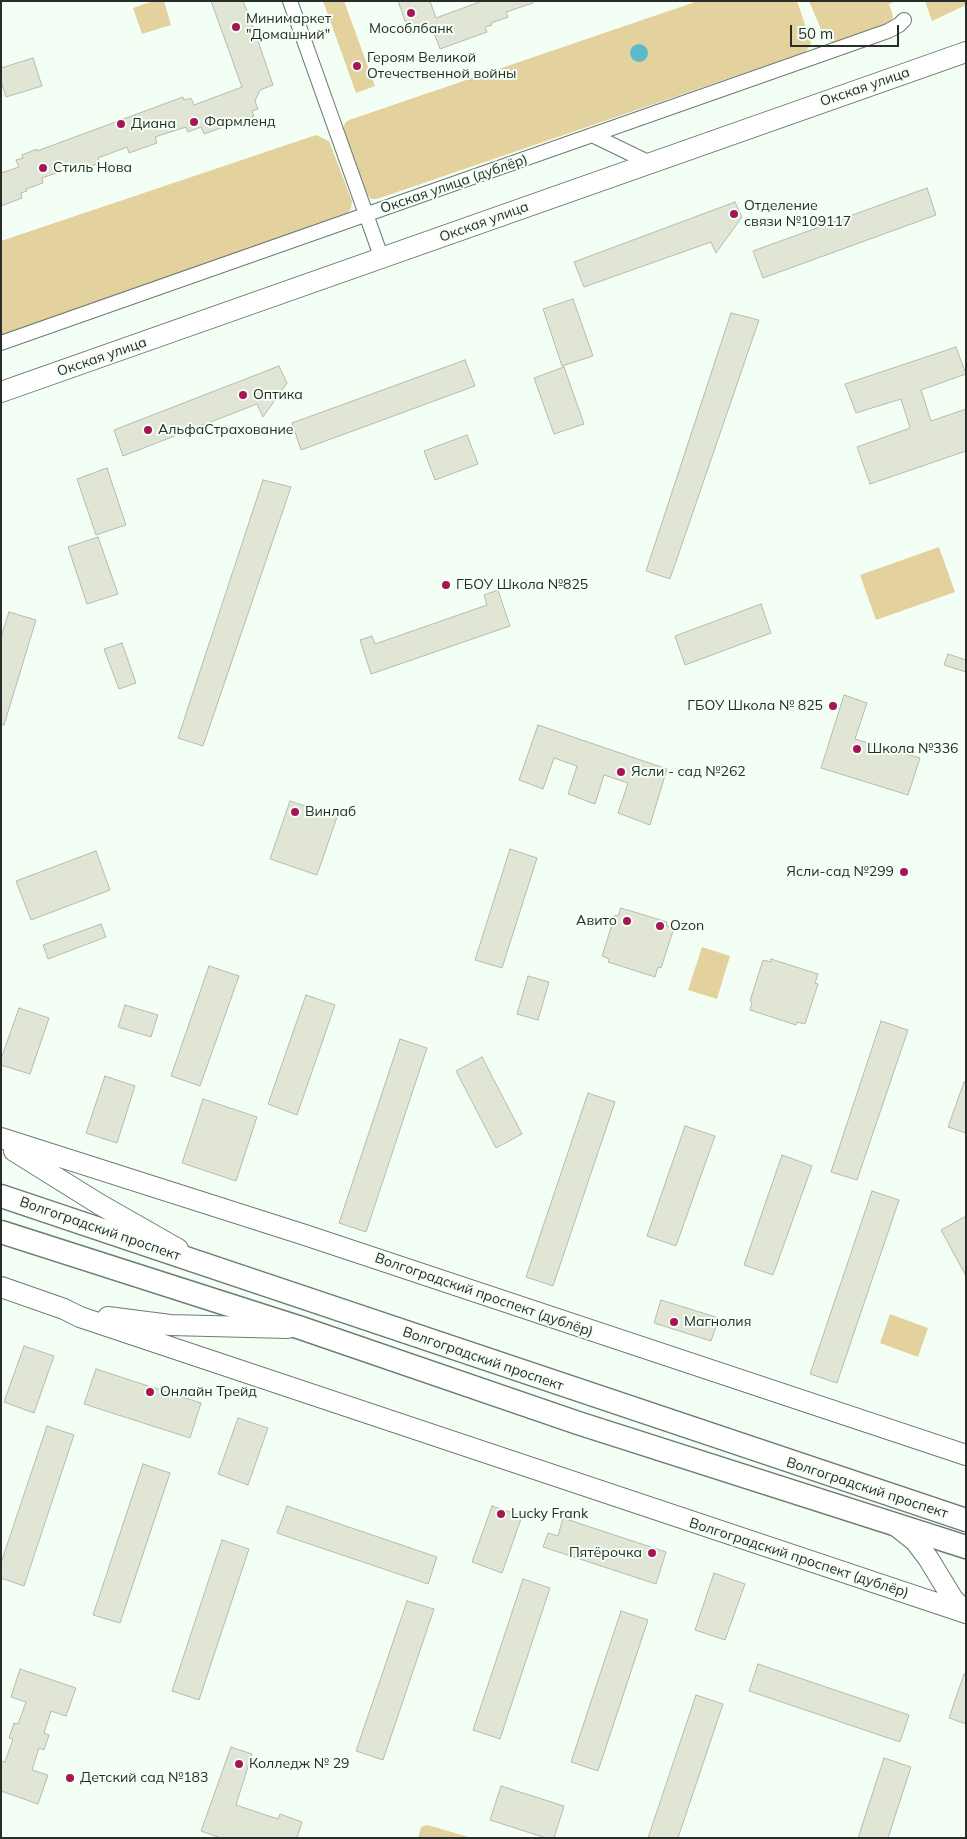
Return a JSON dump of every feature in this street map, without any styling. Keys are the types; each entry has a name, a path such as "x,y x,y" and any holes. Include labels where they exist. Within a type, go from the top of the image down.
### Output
{"main road":[{"name":"Волгоградский проспект","path":"1,1196 966,1520"},
{"name":"Волгоградский проспект","path":"1,1232 301,1328 578,1423 966,1547"}],"street":[{"path":"290,1 382,258"},
{"name":"Окская улица (дублёр)","path":"1,343 888,31 904,20"},
{"name":"Окская улица","path":"1,392 963,51"},
{"path":"592,135 650,163"},
{"name":"Волгоградский проспект (дублёр)","path":"1,1138 322,1241 966,1455"},
{"path":"1,1144 19,1153 99,1204 210,1267"},
{"name":"Волгоградский проспект (дублёр)","path":"1,1287 80,1317 413,1430 966,1612"},
{"name":"Волгоградский проспект (дублёр)","path":"64,1310 170,1325 301,1328"},
{"path":"892,1523 915,1541 928,1558 953,1599 966,1612"}],"shaded area":[{"path":"153,1 164,1 171,25 142,34 133,8"},
{"path":"323,1 344,1 375,86 356,93"},
{"path":"698,1 797,1 811,42 810,46 805,52 377,199 371,199 367,194 343,130 345,123 349,120"},
{"path":"809,1 896,1 889,4 893,16 892,21 886,25 843,42 830,42 825,39"},
{"path":"925,1 966,1 966,5 932,21"},
{"path":"316,135 329,141 352,201 348,214 1,339 1,241"},
{"path":"939,547 955,592 876,620 860,575"},
{"path":"702,947 730,956 717,999 688,990"},
{"path":"890,1314 928,1328 918,1357 880,1343"},
{"path":"427,1825 472,1838 418,1838 421,1827"}],"water":[{"path":"639,44 645,47 648,53 645,59 639,62 633,59 630,53 633,47"}],"building":[{"path":"211,1 243,1 256,35 273,85 260,90 255,101 258,109 252,111 254,116 204,134 201,127 188,132 186,127 155,137 157,143 129,153 127,147 98,158 100,163 72,173 70,168 42,178 43,183 26,189 27,191 21,193 22,198 1,206 1,173 19,167 16,160 23,158 22,155 183,97 184,100 191,98 194,105 242,87"},
{"path":"398,1 430,1 436,18 482,1 533,1 533,3 506,12 508,17 485,27 487,32 440,49 435,35 423,30 410,35"},
{"path":"33,58 42,86 6,97 1,81 1,68"},
{"path":"927,188 936,215 763,278 753,251"},
{"path":"735,202 742,217 716,253 711,242 584,287 574,262"},
{"path":"573,299 593,356 562,366 543,309"},
{"path":"731,313 759,320 670,579 646,571"},
{"path":"956,347 966,374 921,390 931,421 966,409 966,451 870,484 857,447 910,428 901,399 856,413 845,384"},
{"path":"465,360 475,386 301,450 292,423"},
{"path":"279,366 287,383 263,417 257,404 123,456 114,430"},
{"path":"564,367 584,424 554,434 534,378"},
{"path":"467,435 478,464 435,480 424,451"},
{"path":"107,468 126,525 96,535 77,479"},
{"path":"263,480 291,487 203,746 178,738"},
{"path":"98,537 118,594 87,604 68,547"},
{"path":"498,590 510,626 371,674 360,640 372,636 375,644 487,605 484,595"},
{"path":"761,604 771,633 685,665 675,636"},
{"path":"9,612 36,620 4,725 1,725 1,637"},
{"path":"122,643 136,683 119,689 104,649"},
{"path":"948,654 966,660 966,672 944,665"},
{"name":"Школа №336","path":"844,695 867,703 855,739 920,758 908,795 821,768"},
{"name":"Ясли - сад №262","path":"538,725 667,769 650,825 618,813 628,783 604,775 595,804 568,794 577,766 554,758 543,789 519,780"},
{"path":"290,801 337,817 317,875 270,859"},
{"path":"510,849 537,858 502,968 475,960"},
{"path":"96,851 110,890 31,920 16,881"},
{"path":"621,908 667,922 666,925 674,928 661,968 658,967 655,977 608,962 609,959 602,956 615,915 618,916"},
{"path":"101,924 106,937 48,959 43,945"},
{"path":"771,959 818,974 815,983 818,984 805,1024 797,1022 796,1025 750,1010 752,1002 750,1001 763,960 771,962"},
{"path":"209,966 239,976 200,1086 171,1076"},
{"path":"528,976 549,982 538,1020 517,1014"},
{"path":"306,995 335,1005 297,1115 268,1104"},
{"path":"125,1005 158,1015 151,1037 118,1027"},
{"path":"19,1008 49,1018 30,1074 1,1065 1,1059"},
{"path":"881,1021 908,1030 857,1180 831,1172"},
{"path":"400,1039 427,1048 366,1232 339,1223"},
{"path":"482,1057 522,1134 496,1148 456,1071"},
{"path":"105,1076 135,1086 117,1143 86,1133"},
{"path":"964,1082 966,1082 966,1133 948,1127"},
{"path":"588,1093 615,1102 553,1286 526,1277"},
{"path":"203,1099 257,1117 236,1181 182,1163"},
{"path":"685,1126 715,1136 676,1246 647,1236"},
{"path":"782,1155 812,1166 773,1275 744,1265"},
{"path":"872,1191 899,1200 837,1383 810,1374"},
{"path":"966,1216 966,1276 941,1230"},
{"path":"661,1300 719,1318 711,1341 654,1323"},
{"path":"24,1346 54,1356 34,1413 4,1402"},
{"path":"96,1369 201,1403 190,1438 84,1404"},
{"path":"238,1418 268,1428 248,1485 218,1474"},
{"path":"47,1426 74,1435 24,1586 1,1578 1,1563"},
{"path":"143,1464 170,1473 120,1623 93,1615"},
{"path":"287,1506 437,1557 428,1584 277,1533"},
{"path":"492,1506 522,1516 502,1573 472,1562"},
{"path":"563,1518 666,1552 656,1584 543,1547 548,1533 558,1536"},
{"path":"222,1540 249,1549 199,1700 172,1691"},
{"path":"714,1573 745,1584 725,1640 695,1630"},
{"path":"523,1579 550,1588 500,1739 473,1730"},
{"path":"407,1601 434,1609 383,1760 356,1751"},
{"path":"621,1611 648,1620 598,1771 571,1762"},
{"path":"758,1664 909,1715 900,1742 749,1691"},
{"path":"20,1669 76,1688 66,1716 51,1711 44,1733 49,1735 44,1750 39,1748 32,1770 48,1775 38,1804 1,1791 1,1761 5,1762 13,1739 9,1738 14,1723 18,1724 26,1702 11,1697"},
{"path":"964,1674 966,1675 966,1724 949,1718"},
{"path":"696,1695 723,1704 678,1838 648,1838"},
{"path":"231,1747 252,1754 236,1805 278,1819 280,1814 302,1822 297,1838 221,1838 201,1831"},
{"path":"884,1758 911,1767 888,1838 858,1838"},
{"path":"501,1786 564,1806 554,1838 546,1838 490,1820"}],"place":[{"name":"Мособлбанк","path":"411,13"},
{"name":"Минимаркет \"Домашний\"","path":"236,27"},
{"name":"Героям Великой Отечественной войны","path":"357,66"},
{"name":"Фармленд","path":"194,122"},
{"name":"Диана","path":"121,124"},
{"name":"Стиль Нова","path":"43,168"},
{"name":"Отделение связи №109117","path":"734,214"},
{"name":"Оптика","path":"243,395"},
{"name":"АльфаСтрахование","path":"148,430"},
{"name":"ГБОУ Школа №825","path":"446,585"},
{"name":"ГБОУ Школа № 825","path":"833,706"},
{"name":"Школа №336","path":"857,749"},
{"name":"Ясли - сад №262","path":"621,772"},
{"name":"Винлаб","path":"295,812"},
{"name":"Ясли-сад №299","path":"904,872"},
{"name":"Авито","path":"627,921"},
{"name":"Ozon","path":"660,926"},
{"name":"Магнолия","path":"674,1322"},
{"name":"Онлайн Трейд","path":"150,1392"},
{"name":"Lucky Frank","path":"501,1514"},
{"name":"Пятёрочка","path":"652,1553"},
{"name":"Колледж № 29","path":"239,1764"},
{"name":"Детский сад №183","path":"70,1778"}]}
